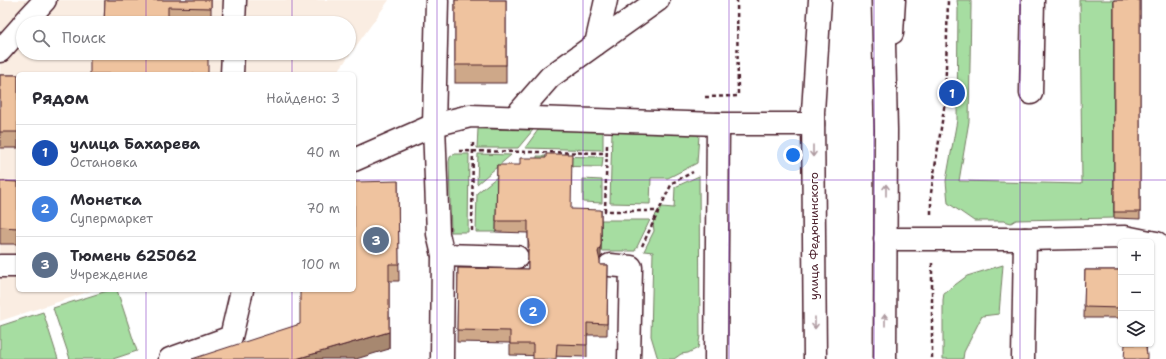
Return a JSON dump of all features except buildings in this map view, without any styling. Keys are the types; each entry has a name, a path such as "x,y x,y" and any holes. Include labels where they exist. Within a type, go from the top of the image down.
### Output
{"main road":[{"path":"31,16 45,0"},
{"path":"234,16 235,0"},
{"path":"437,0 434,125 438,234 443,255 442,359"},
{"path":"596,44 606,0"},
{"path":"515,117 550,77 658,0"},
{"name":"улица Федюнинского","path":"810,0 813,118 815,359"},
{"name":"улица Федюнинского","path":"813,118 820,0"},
{"path":"883,0 886,130 886,359"},
{"path":"886,130 894,0"},
{"path":"1031,93 1032,0"},
{"path":"0,51 16,33"},
{"path":"232,72 233,60"},
{"path":"356,159 434,125 470,116 718,124 813,118"},
{"path":"716,359 718,124"},
{"path":"886,239 932,240 1125,237 1135,239"},
{"path":"1023,359 1025,239"},
{"path":"1154,242 1157,243 1158,359"},
{"path":"443,255 517,257"},
{"path":"610,265 631,267 629,359"},
{"path":"0,266 16,266"},
{"path":"170,359 231,338 242,292"}],"path":[{"path":"932,359 931,193 945,102 948,0"},
{"path":"470,116 473,132 471,256"},
{"path":"608,120 605,211 659,211"},
{"path":"455,150 607,153"},
{"path":"631,267 672,183 698,170"}],"shaded area":[{"path":"0,0 389,0 356,46 356,16 16,16 16,60 346,60 337,72 16,72 16,292 88,292 0,321"}],"green space":[{"path":"957,0 971,0 969,121 959,181 1082,184 1080,0 1114,0 1114,218 1016,220 1011,223 1004,221 974,221 948,203 946,181 957,120"},
{"path":"478,129 533,130 518,148 477,148"},
{"path":"538,130 603,131 603,150 525,148"},
{"path":"612,132 699,135 697,163 668,178 651,178 650,204 610,203"},
{"path":"455,154 469,154 468,232 451,232 449,162 450,157"},
{"path":"478,154 511,155 477,184"},
{"path":"537,156 603,157 602,167 547,166 537,170"},
{"path":"699,176 700,336 698,348 688,353 681,354 674,359 659,359 651,336 653,252 644,251 654,231 653,223 656,214 662,207 674,208 675,187"},
{"path":"497,177 496,232 476,232 477,193"},
{"path":"583,179 602,180 602,203 583,202"},
{"path":"601,220 650,220 635,251 601,251"},
{"path":"1003,265 999,314 982,316 964,352 963,359 943,359 944,293 967,276"},
{"path":"104,292 118,292 137,351 113,359 70,359 53,308"},
{"path":"43,312 58,359 0,359 0,326"}],"place":[{"name":"улица Бахарева","path":"952,93"},
{"name":"Тюмень 625062","path":"376,240"},
{"name":"Монетка","path":"533,311"}]}
